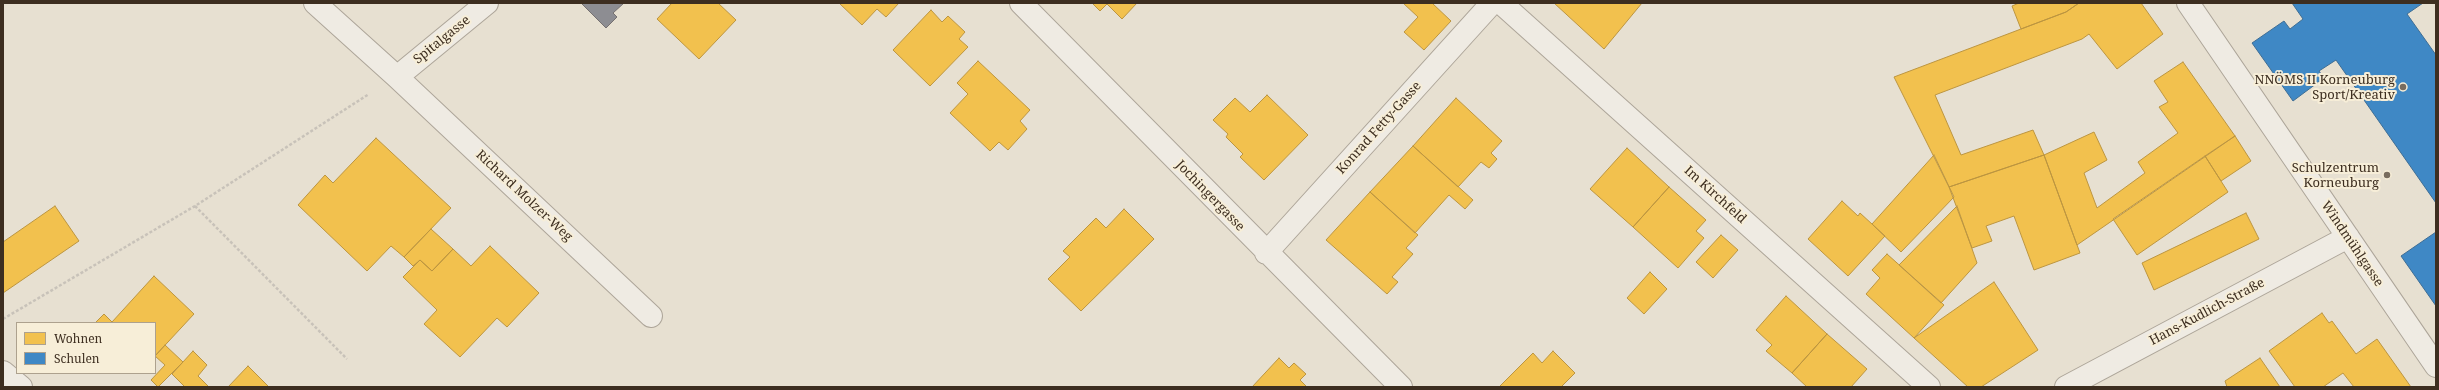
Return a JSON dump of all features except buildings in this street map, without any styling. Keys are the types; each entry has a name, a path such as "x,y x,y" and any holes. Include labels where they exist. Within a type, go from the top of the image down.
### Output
{"street":[{"name":"Richard Molzer-Weg","path":"315,3 397,77 651,316"},
{"name":"Spitalgasse","path":"397,77 487,3"},
{"name":"Jochingergasse","path":"1021,3 1266,253 1400,387"},
{"name":"Konrad Fetty-Gasse","path":"1266,253 1492,3"},
{"name":"Im Kirchfeld","path":"1501,3 1929,387"},
{"name":"Windmühlgasse","path":"2188,3 2436,366"},
{"name":"Hans-Kudlich-Straße","path":"2066,387 2348,237"},
{"path":"3,372 21,387"}],"path":[{"path":"3,319 195,206 397,77"},
{"path":"195,206 347,359"}],"place":[{"name":"NNÖMS II Korneuburg Sport/Kreativ","path":"2403,87"},
{"name":"Schulzentrum Korneuburg","path":"2387,175"}]}
